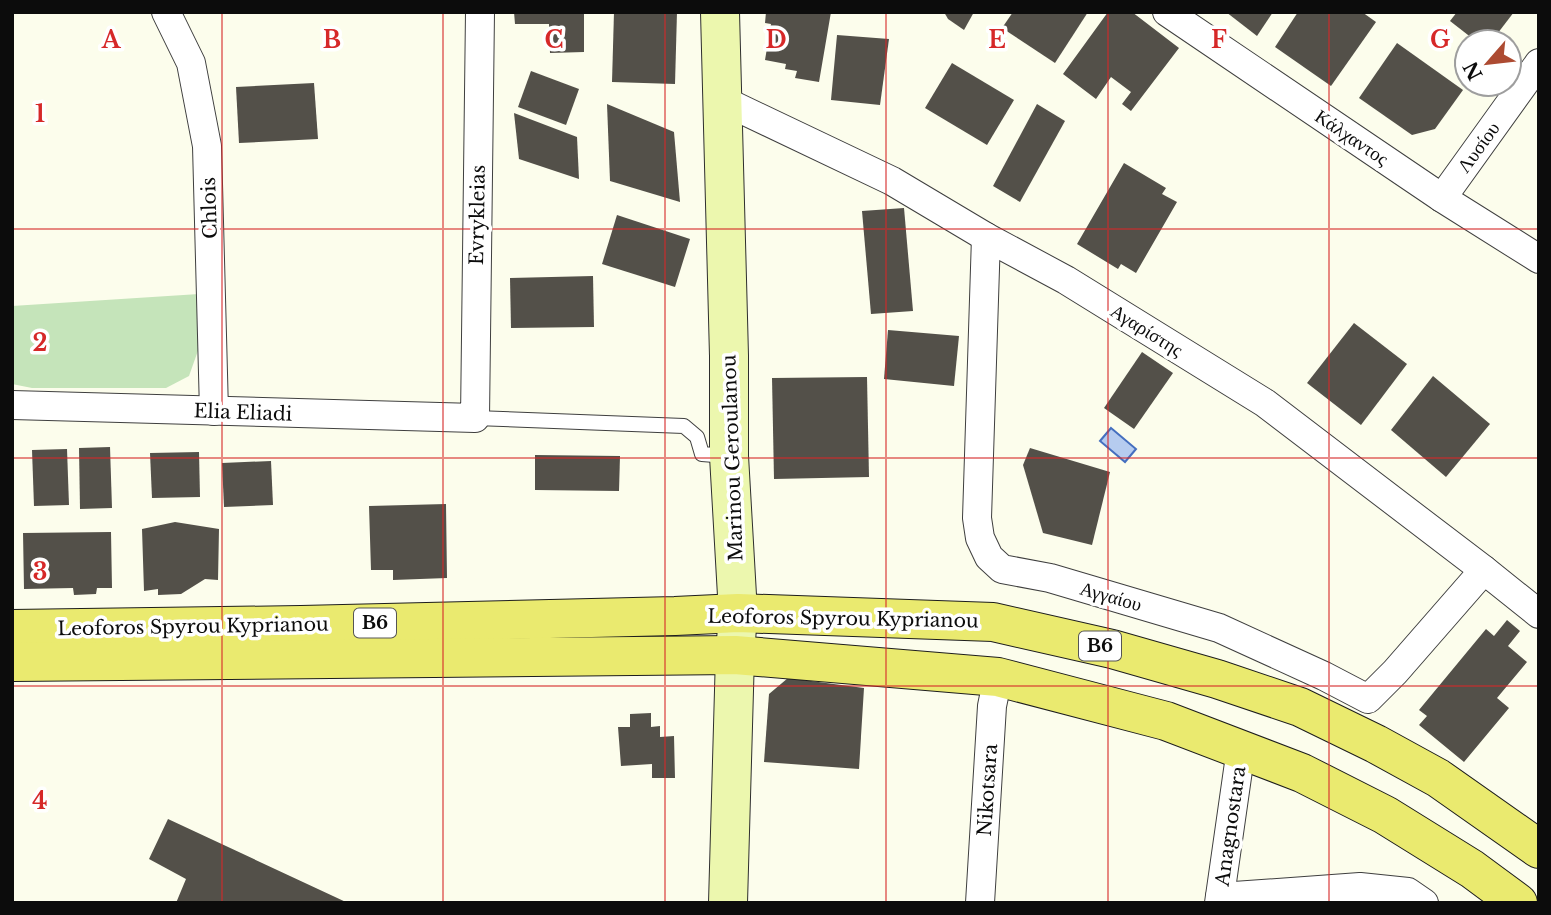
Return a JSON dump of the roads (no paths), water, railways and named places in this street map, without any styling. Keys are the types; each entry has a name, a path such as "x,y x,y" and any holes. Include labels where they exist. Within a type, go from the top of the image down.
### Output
{"main road":[{"name":"Leoforos Spyrou Kyprianou","path":"12,629 301,625 738,613 993,622 1112,649 1217,679 1300,707 1377,744 1438,778 1539,849"},
{"name":"Leoforos Spyrou Kyprianou","path":"12,662 735,655 998,677 1166,721 1302,773 1385,815 1472,869 1518,903"}],"street":[{"name":"Chlois","path":"166,12 191,63 207,146 214,411"},
{"name":"Evrykleias","path":"475,418 480,12"},
{"name":"Marinou Geroulanou","path":"720,12 729,456 738,613 728,903"},
{"name":"Κάλχαντος","path":"1167,12 1442,198 1539,259"},
{"name":"Λυσίου","path":"1442,198 1539,63"},
{"name":"Αγαρίστης","path":"722,100 892,181 986,237 1066,280 1265,403 1539,614"},
{"name":"Αγγαίου","path":"986,237 977,518 980,538 989,557 1002,569 1051,578 1219,628 1368,699 1484,570"},
{"name":"Elia Eliadi","path":"12,405 475,418"},
{"name":"Nikotsara","path":"980,903 992,706 998,677"},
{"name":"Anagnostara","path":"1219,900 1241,748"},
{"path":"1219,900 1360,887 1408,892 1424,903"}],"lane":[{"path":"475,418 684,426 697,437 702,454 729,456"}],"water":[{"path":"1111,428 1136,449 1125,462 1100,441"}]}
